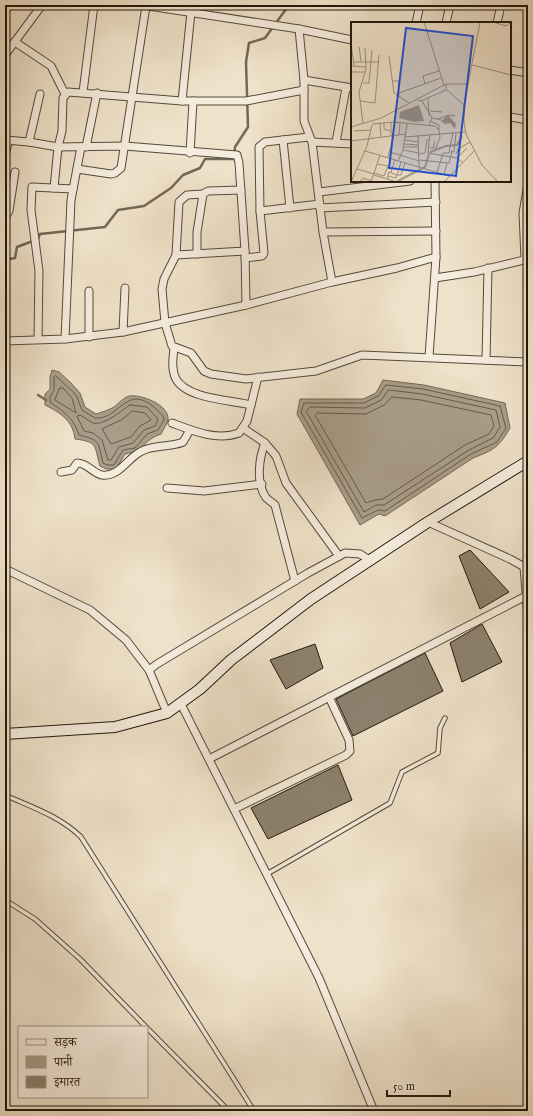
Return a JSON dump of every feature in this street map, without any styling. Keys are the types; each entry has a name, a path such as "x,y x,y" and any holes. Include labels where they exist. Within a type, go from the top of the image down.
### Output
{"main road":[{"path":"5,734 115,727 167,713 181,704 230,660 311,599 371,561 428,522 528,461"}],"street":[{"path":"5,55 42,5"},
{"path":"83,92 94,5"},
{"path":"77,169 111,174 115,173 123,164 144,5 278,25 351,40"},
{"path":"416,22 420,5"},
{"path":"446,22 450,5"},
{"path":"497,22 501,5"},
{"path":"182,101 191,12"},
{"path":"299,29 304,80 304,121 311,139 332,282"},
{"path":"14,42 52,66 65,94 63,98 62,131 58,147 54,188"},
{"path":"511,70 528,73"},
{"path":"304,80 349,88 336,142"},
{"path":"65,94 68,92 83,92 193,101 249,100 304,90"},
{"path":"65,339 69,233 73,189 97,93"},
{"path":"29,142 40,94"},
{"path":"190,153 193,101"},
{"path":"511,117 528,120"},
{"path":"176,255 245,254 262,256 264,253 260,211 260,146 265,142 311,139 351,144"},
{"path":"284,140 290,208"},
{"path":"5,156 7,141 29,142 58,147 125,146 235,156 238,159 241,190 245,254 246,305"},
{"path":"5,217 9,211 15,172"},
{"path":"319,192 402,182"},
{"path":"429,357 436,257 435,182"},
{"path":"435,278 527,259 523,213 528,184"},
{"path":"38,339 39,271 31,210 32,187 73,189"},
{"path":"241,190 208,191 204,194 187,195 179,202 176,255 162,283 165,323 170,343 174,348 174,371 176,379 182,385 212,399 227,399 251,405"},
{"path":"197,254 197,232 204,194"},
{"path":"260,211 320,206 436,202"},
{"path":"324,232 436,231"},
{"path":"5,341 65,339 123,332 246,305 332,282 397,268 436,257"},
{"path":"486,360 488,268"},
{"path":"123,332 126,288"},
{"path":"89,291 89,337"},
{"path":"174,348 187,350 191,353 204,371 211,374 234,378 316,371 362,355 528,362"},
{"path":"172,423 190,430 222,437 239,433 247,421 258,377"},
{"path":"243,428 265,443 280,462 286,483 339,556"},
{"path":"61,472 72,470 77,463 87,465 101,475 108,475 116,472 139,452 182,442 190,430"},
{"path":"265,443 259,462 262,484 266,498 275,505 295,581"},
{"path":"167,488 204,491 262,484"},
{"path":"428,522 510,559 526,568 528,617"},
{"path":"149,670 295,581 339,556 352,552 360,554 371,561"},
{"path":"5,569 90,610 126,640 149,670 167,713"},
{"path":"209,759 526,596"},
{"path":"234,809 346,755 350,751 349,740 329,697"},
{"path":"181,704 327,994 374,1111"}],"lane":[{"path":"267,874 390,803 402,772 438,754 440,728 445,718"},
{"path":"5,795 58,819 72,828 81,837 254,1111"},
{"path":"5,900 35,918 74,954 144,1026"},
{"path":"148,1030 229,1111"}],"water":[{"path":"52,370 59,372 70,382 80,393 85,407 96,414 114,407 129,396 134,396 147,399 160,405 167,415 167,423 161,434 155,436 137,450 125,454 116,469 106,469 100,466 94,446 83,440 75,439 69,422 56,411 45,405 45,394 50,389 50,377"},
{"path":"383,380 424,385 505,403 510,428 503,440 491,450 473,458 385,516 379,514 360,525 297,414 300,399 363,399 376,393"}],"building":[{"path":"470,550 509,592 480,609 459,556"},
{"path":"482,624 502,662 462,682 450,643"},
{"path":"315,644 323,668 286,689 270,660"},
{"path":"425,653 443,691 353,736 336,699"},
{"path":"338,765 352,800 268,839 251,808"}],"waterway":[{"path":"5,260 15,258 17,247 38,239 40,234 105,227 118,210 144,206 171,188 183,175 200,168 205,159 234,159 235,147 248,127 246,62 249,43 265,38 289,5"},
{"path":"38,395 46,400"}]}
